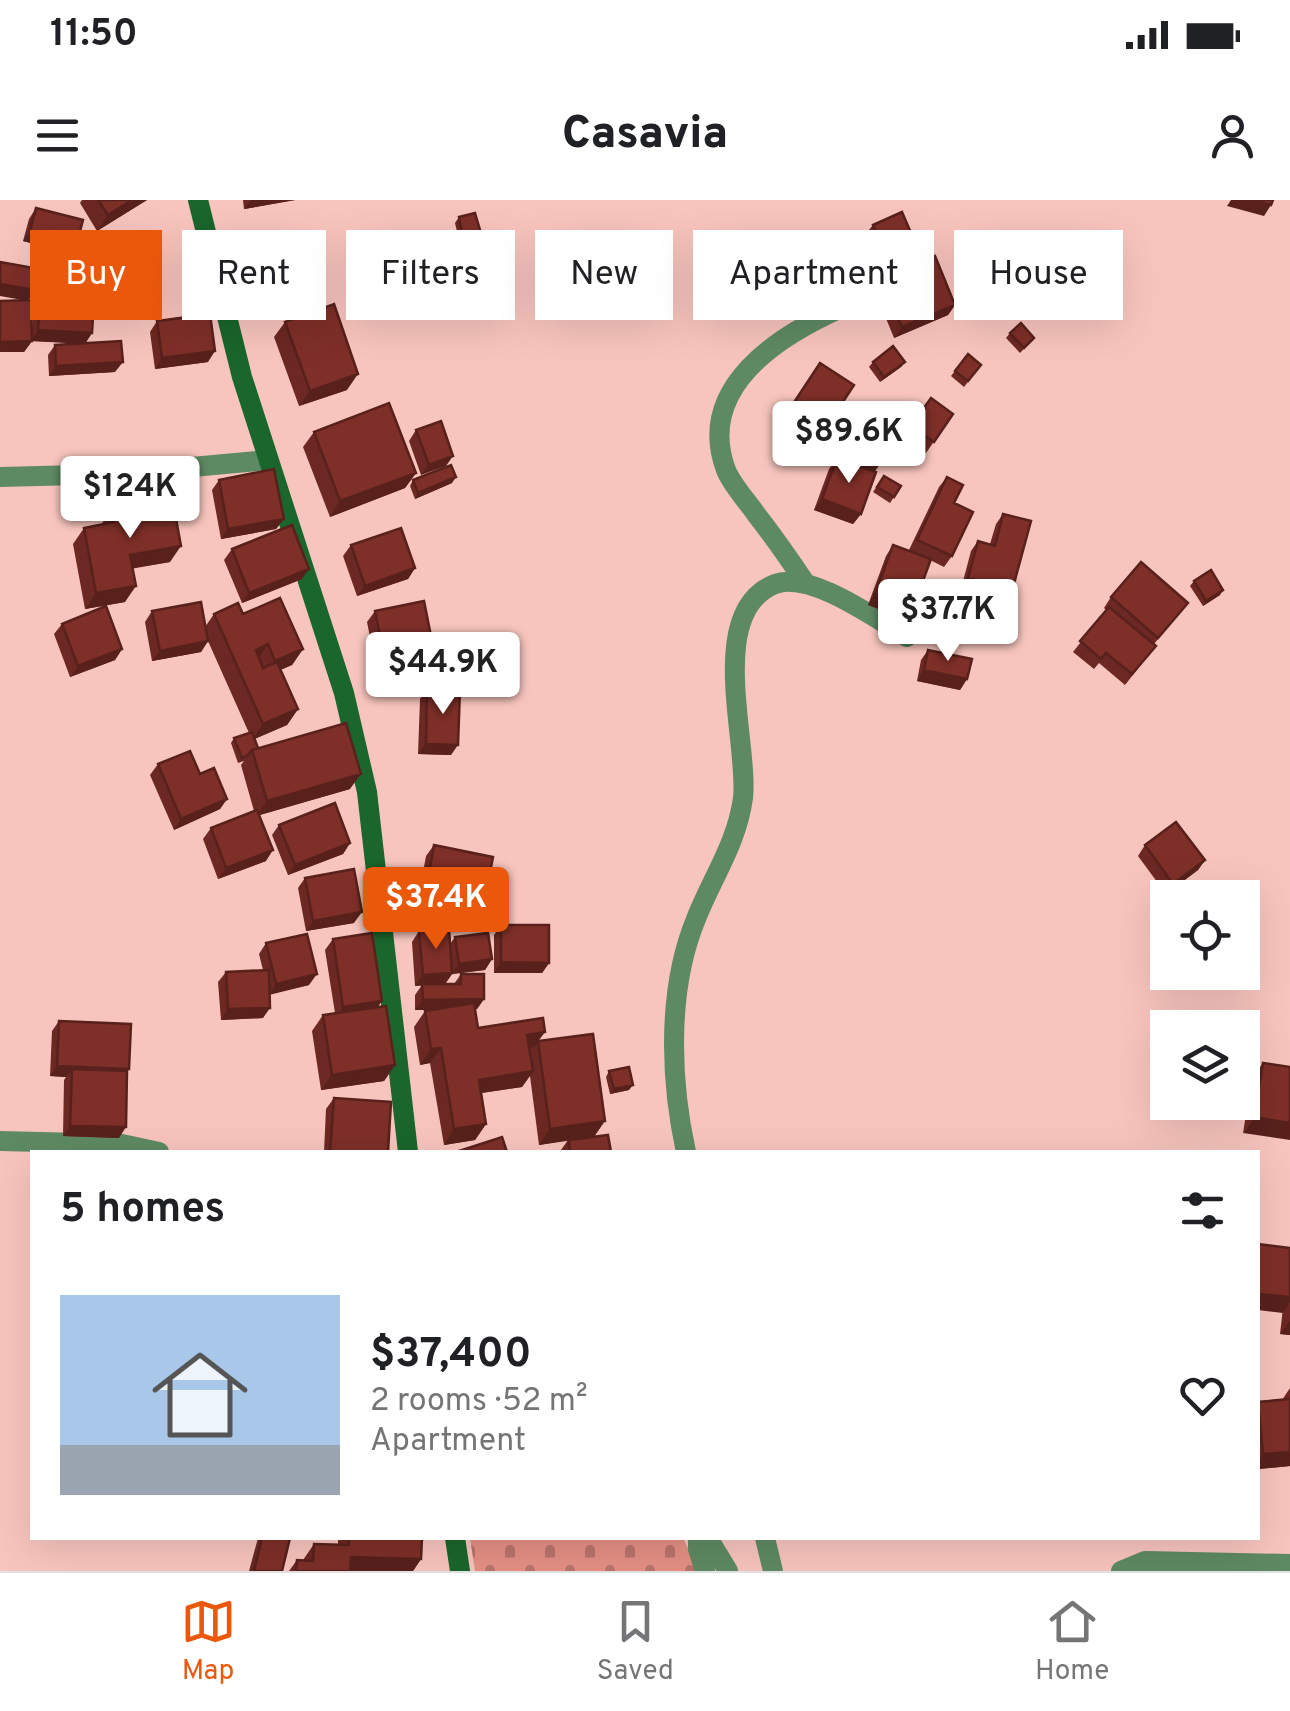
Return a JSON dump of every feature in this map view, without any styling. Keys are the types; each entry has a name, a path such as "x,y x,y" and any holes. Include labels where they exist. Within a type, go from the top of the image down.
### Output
{"street":[{"path":"198,200 242,377 344,692 367,792 408,1150"},
{"path":"806,584 726,470 719,426 727,398 745,370 814,320"},
{"path":"0,478 116,474 268,460"},
{"path":"686,1150 679,1103 677,1000 682,957 696,916 736,830 743,798 735,662 740,622 753,600 776,584 806,584 830,593 906,637"},
{"path":"0,1140 122,1144 150,1150"},
{"path":"456,1540 460,1571"},
{"path":"698,1540 704,1571"},
{"path":"709,1540 728,1571"},
{"path":"765,1540 773,1571"},
{"path":"1121,1571 1145,1561 1290,1564"}],"green space":[{"path":"470,1540 684,1540 699,1571 475,1571"}],"building":[{"path":"98,200 132,200 108,215"},
{"path":"36,208 83,220 80,230 30,230"},
{"path":"902,212 910,230 875,230 873,225"},
{"path":"475,213 480,230 461,230 459,217"},
{"path":"935,256 954,303 934,314"},
{"path":"0,262 30,267 30,289 0,284"},
{"path":"30,300 32,341 0,342 0,301"},
{"path":"334,304 358,374 310,391 285,322 326,320 326,307"},
{"path":"39,320 93,320 92,333 38,330"},
{"path":"211,320 215,351 162,358 157,321"},
{"path":"899,320 919,320 902,327"},
{"path":"1021,323 1034,338 1024,348 1010,333"},
{"path":"121,341 123,362 56,366 55,345"},
{"path":"893,346 905,362 884,377 873,362"},
{"path":"968,354 981,365 968,381 955,371"},
{"path":"820,363 854,385 829,423 795,401"},
{"path":"931,398 953,414 934,442 911,426"},
{"path":"389,403 416,473 340,501 314,432"},
{"path":"860,413 894,427 880,464 845,450"},
{"path":"441,421 453,456 429,465 416,430"},
{"path":"837,458 876,472 861,514 822,499"},
{"path":"451,465 456,477 418,493 413,480"},
{"path":"274,469 284,519 228,529 219,480"},
{"path":"884,476 901,486 894,497 877,487"},
{"path":"947,477 963,485 954,503 973,512 952,556 917,540"},
{"path":"172,497 181,546 130,555 136,586 96,593 84,528 114,522 112,508"},
{"path":"1003,514 1031,521 1012,591 968,578 978,541 995,546"},
{"path":"292,525 309,569 249,593 232,549"},
{"path":"401,528 415,568 365,586 351,545"},
{"path":"893,545 931,559 913,608 875,594"},
{"path":"1141,562 1188,603 1158,638 1111,597"},
{"path":"1211,570 1223,590 1206,601 1194,581"},
{"path":"280,598 303,649 275,661 268,644 256,650 263,668 277,662 298,709 263,724 214,614 238,603 243,614"},
{"path":"424,601 434,651 385,661 375,611"},
{"path":"201,602 208,641 160,651 152,611"},
{"path":"106,606 122,649 78,666 62,624"},
{"path":"1109,607 1156,646 1132,674 1106,653 1101,659 1080,641"},
{"path":"928,650 972,659 967,679 924,670"},
{"path":"427,689 460,689 458,745 426,744"},
{"path":"346,723 361,774 267,801 252,750"},
{"path":"252,732 258,748 242,758 234,738"},
{"path":"190,751 200,774 214,768 227,799 181,819 158,764"},
{"path":"335,803 350,843 295,865 279,825"},
{"path":"257,810 273,850 226,868 211,828"},
{"path":"1176,822 1205,860 1178,880 1170,880 1145,845"},
{"path":"434,845 493,857 486,894 473,891 470,910 424,901"},
{"path":"354,869 362,912 313,921 305,878"},
{"path":"501,925 549,925 549,963 501,962"},
{"path":"449,929 452,973 423,975 419,931"},
{"path":"372,933 382,1001 343,1007 333,939"},
{"path":"488,933 492,959 459,964 455,937"},
{"path":"307,934 317,974 276,984 266,943"},
{"path":"269,970 270,1008 228,1009 226,972"},
{"path":"461,974 484,974 484,999 423,1000 422,984 461,984"},
{"path":"474,1003 478,1028 543,1018 545,1032 527,1035 533,1071 479,1080 486,1124 454,1129 441,1048 431,1049 425,1011"},
{"path":"386,1006 395,1065 332,1075 323,1015"},
{"path":"59,1021 131,1024 129,1069 57,1066"},
{"path":"593,1034 605,1121 550,1129 538,1041"},
{"path":"1263,1063 1290,1067 1290,1123 1260,1118"},
{"path":"629,1067 633,1085 614,1089 609,1071"},
{"path":"72,1069 127,1071 126,1127 70,1126"},
{"path":"334,1098 391,1102 388,1150 330,1150"},
{"path":"608,1135 611,1150 570,1150 569,1140"},
{"path":"502,1137 506,1150 462,1150"},
{"path":"1260,1244 1290,1248 1290,1297 1260,1294"},
{"path":"1290,1399 1290,1452 1263,1454 1260,1402"},
{"path":"262,1540 290,1540 282,1571 254,1571"},
{"path":"349,1540 422,1540 421,1559 351,1557 350,1571 296,1571 297,1560 313,1561 314,1544 349,1545"}]}
